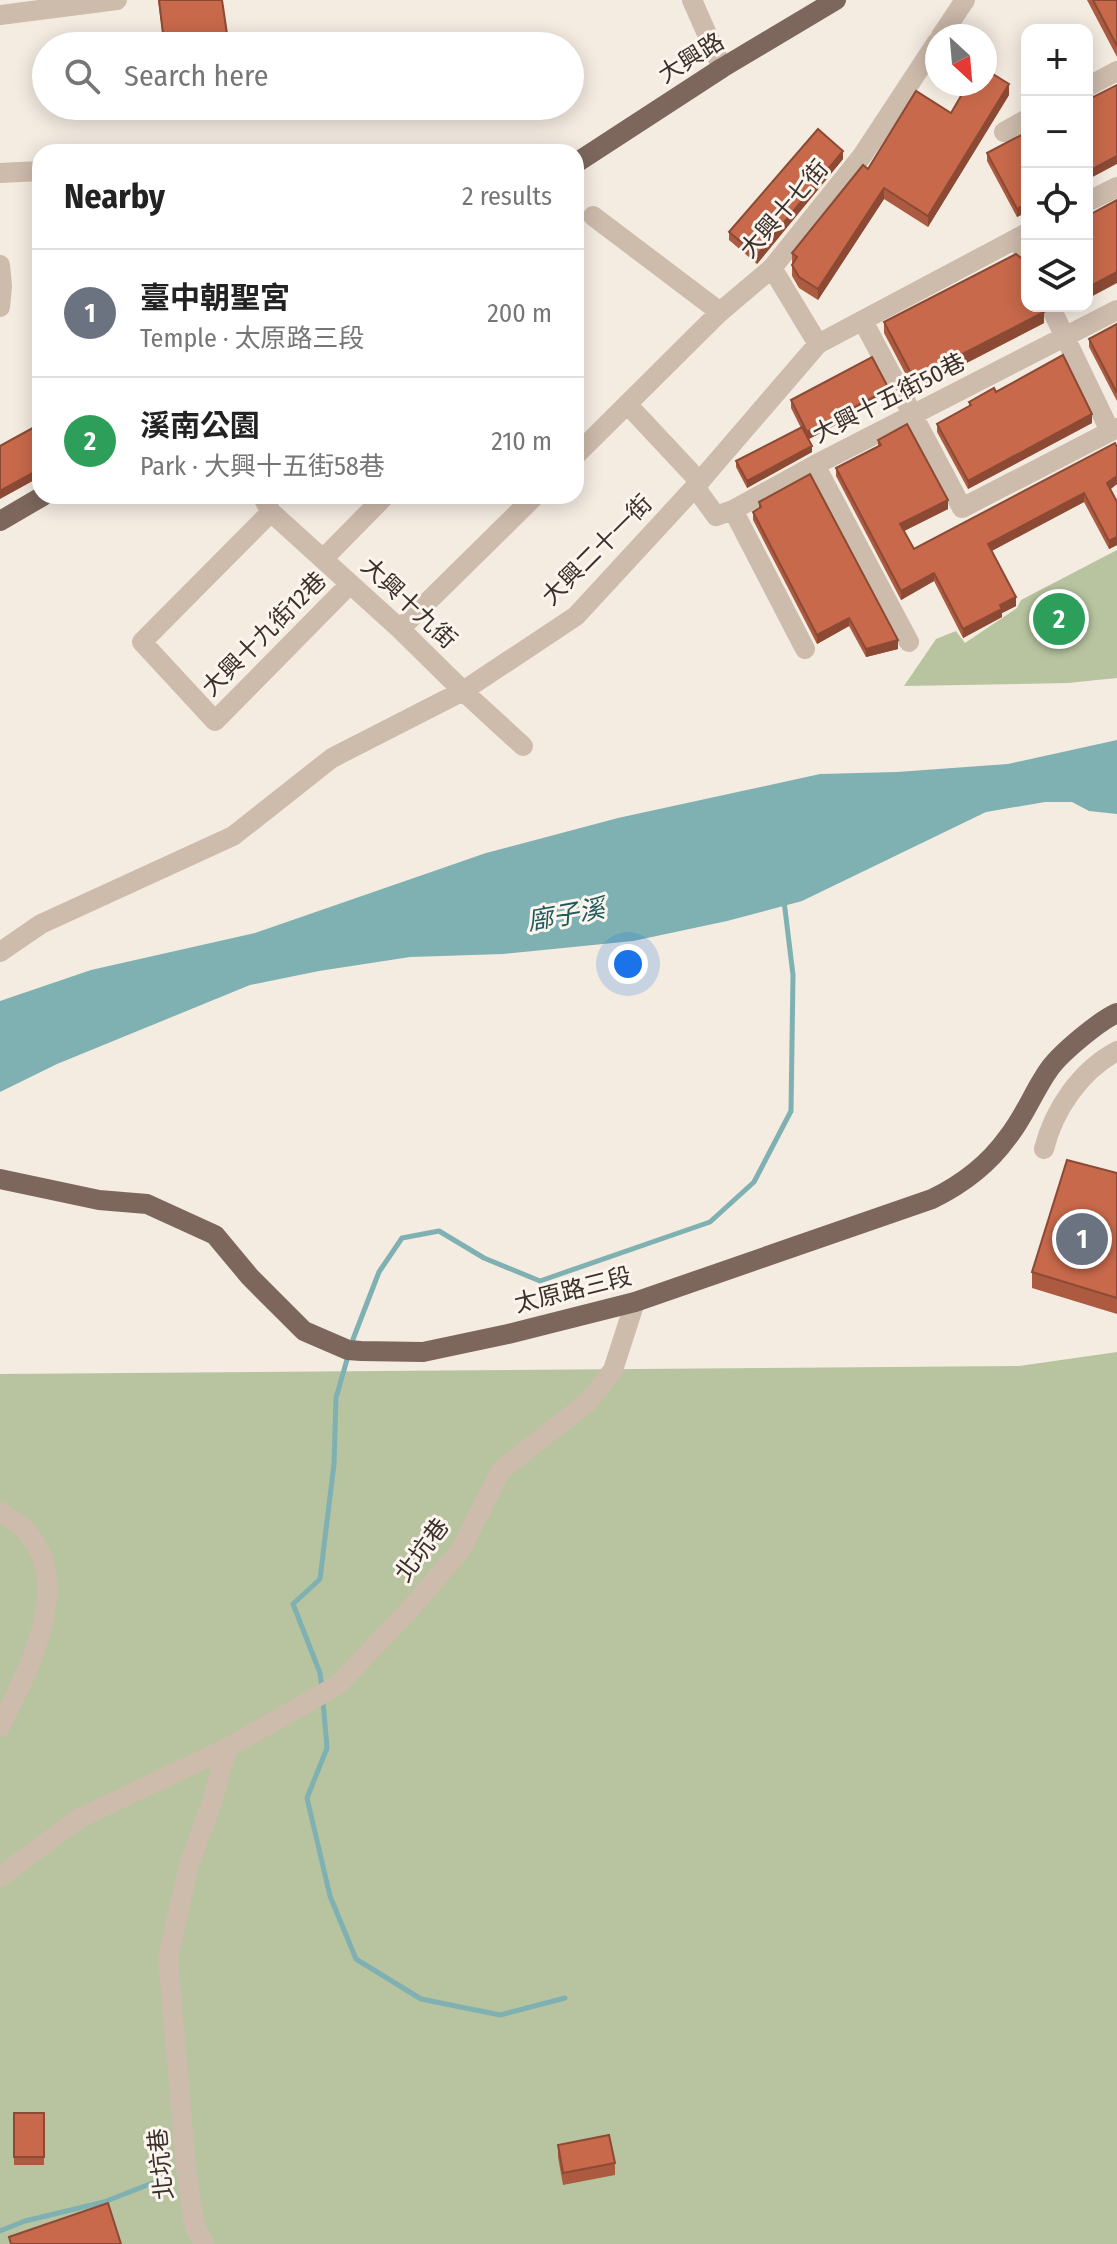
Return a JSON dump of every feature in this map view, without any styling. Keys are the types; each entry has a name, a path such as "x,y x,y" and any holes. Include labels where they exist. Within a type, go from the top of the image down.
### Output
{"main road":[{"name":"大興路","path":"584,158 722,68 836,0"},
{"path":"0,521 32,502"},
{"name":"太原路三段","path":"0,1179 99,1200 147,1204 215,1235 250,1277 304,1331 355,1350 423,1352 635,1302 909,1208 952,1189 971,1177 1009,1136 1052,1066 1117,1013"}],"street":[{"path":"0,15 117,0"},
{"path":"692,0 722,68"},
{"path":"949,24 965,0"},
{"name":"大興十七街","path":"584,447 720,312 772,268 862,156 925,60"},
{"path":"1093,84 1117,71"},
{"path":"1004,132 1021,122"},
{"path":"0,173 32,171"},
{"path":"1093,199 1117,187"},
{"path":"593,216 720,312"},
{"name":"大興二十一街","path":"0,952 41,924 233,836 332,758 463,691 576,616 697,484 818,344 1021,237"},
{"path":"0,265 0,307"},
{"path":"772,268 818,344"},
{"name":"大興十五街50巷","path":"733,510 1117,310"},
{"path":"863,321 962,508 1114,429 1053,312"},
{"path":"627,404 697,484 716,516 733,510 805,649"},
{"path":"815,465 909,642"},
{"name":"大興十九街","path":"266,504 523,746"},
{"name":"大興十九街12巷","path":"266,504 142,642 215,721 350,584"},
{"path":"323,559 377,504"},
{"path":"400,629 527,504"},
{"path":"1044,1149 1062,1104 1100,1060 1117,1051"},
{"name":"北坑巷","path":"0,1877 78,1819 227,1748 338,1685 460,1551 501,1470 588,1402 613,1370 635,1302"},
{"path":"0,1512 21,1526 35,1546 45,1567 47,1590 45,1622 25,1676 0,1727"},
{"name":"北坑巷","path":"204,2244 194,2224 186,2168 168,1958 189,1865 212,1802 227,1748"}],"green space":[{"path":"1117,550 1117,678 1068,683 904,686 936,639 956,631 965,643 1017,608 1021,600"},
{"path":"1117,1352 1117,2244 0,2244 0,1374 1019,1366"}],"water":[{"name":"廍子溪","path":"1117,740 1117,814 1089,811 1072,802 1045,802 986,812 802,901 633,941 503,954 410,957 250,985 57,1064 0,1092 0,1001 91,970 255,933 486,853 618,818 820,774 1008,764"}],"building":[{"path":"159,0 222,0 227,32 163,32"},
{"path":"1093,0 1117,0 1117,46"},
{"path":"997,76 1009,84 928,216 884,188 818,289 799,277 792,265 797,257 792,253 863,165 868,169 916,91 951,113 961,96 997,96"},
{"path":"1117,85 1117,156 1093,169 1093,168 1093,97"},
{"path":"818,129 843,151 757,255 729,232"},
{"path":"1021,135 1021,207 1017,209 987,153"},
{"path":"1117,200 1117,272 1093,285 1093,240 1093,213"},
{"path":"1016,254 1021,258 1021,312 1044,312 914,379 884,322"},
{"path":"1117,324 1117,393 1089,339"},
{"path":"1063,355 1092,414 968,481 937,424 994,388 996,392"},
{"path":"872,357 889,389 807,432 791,400"},
{"path":"907,424 948,500 900,524 914,549 1115,443 1117,476 1107,483 1117,502 1117,537 1109,541 1084,493 988,544 1016,597 1000,605 1002,609 963,629 934,573 901,591 836,468 881,445 878,440"},
{"path":"802,427 812,446 747,481 736,461"},
{"path":"32,428 32,473 0,491 0,446"},
{"path":"810,474 898,640 866,649 849,618 817,635 753,512 761,507 759,502"},
{"path":"1067,1160 1117,1173 1117,1298 1032,1272"},
{"path":"14,2113 44,2113 44,2157 14,2157"},
{"path":"609,2135 615,2163 563,2173 558,2145"},
{"path":"108,2203 121,2244 11,2244 9,2237"}],"waterway":[{"path":"350,1347 379,1272 402,1238 439,1231 484,1258 540,1281 710,1222 754,1182 791,1111 793,975 784,901"},
{"path":"322,1687 320,1673 293,1604 320,1579 334,1464 336,1398 348,1356"},
{"path":"323,1701 327,1748 307,1798 330,1896 356,1959 421,1999 500,2015 565,1998"},
{"path":"0,2231 25,2221 104,2202 155,2182"}],"place":[{"name":"溪南公園","path":"1059,619"},
{"name":"臺中朝聖宮","path":"1082,1239"}]}
